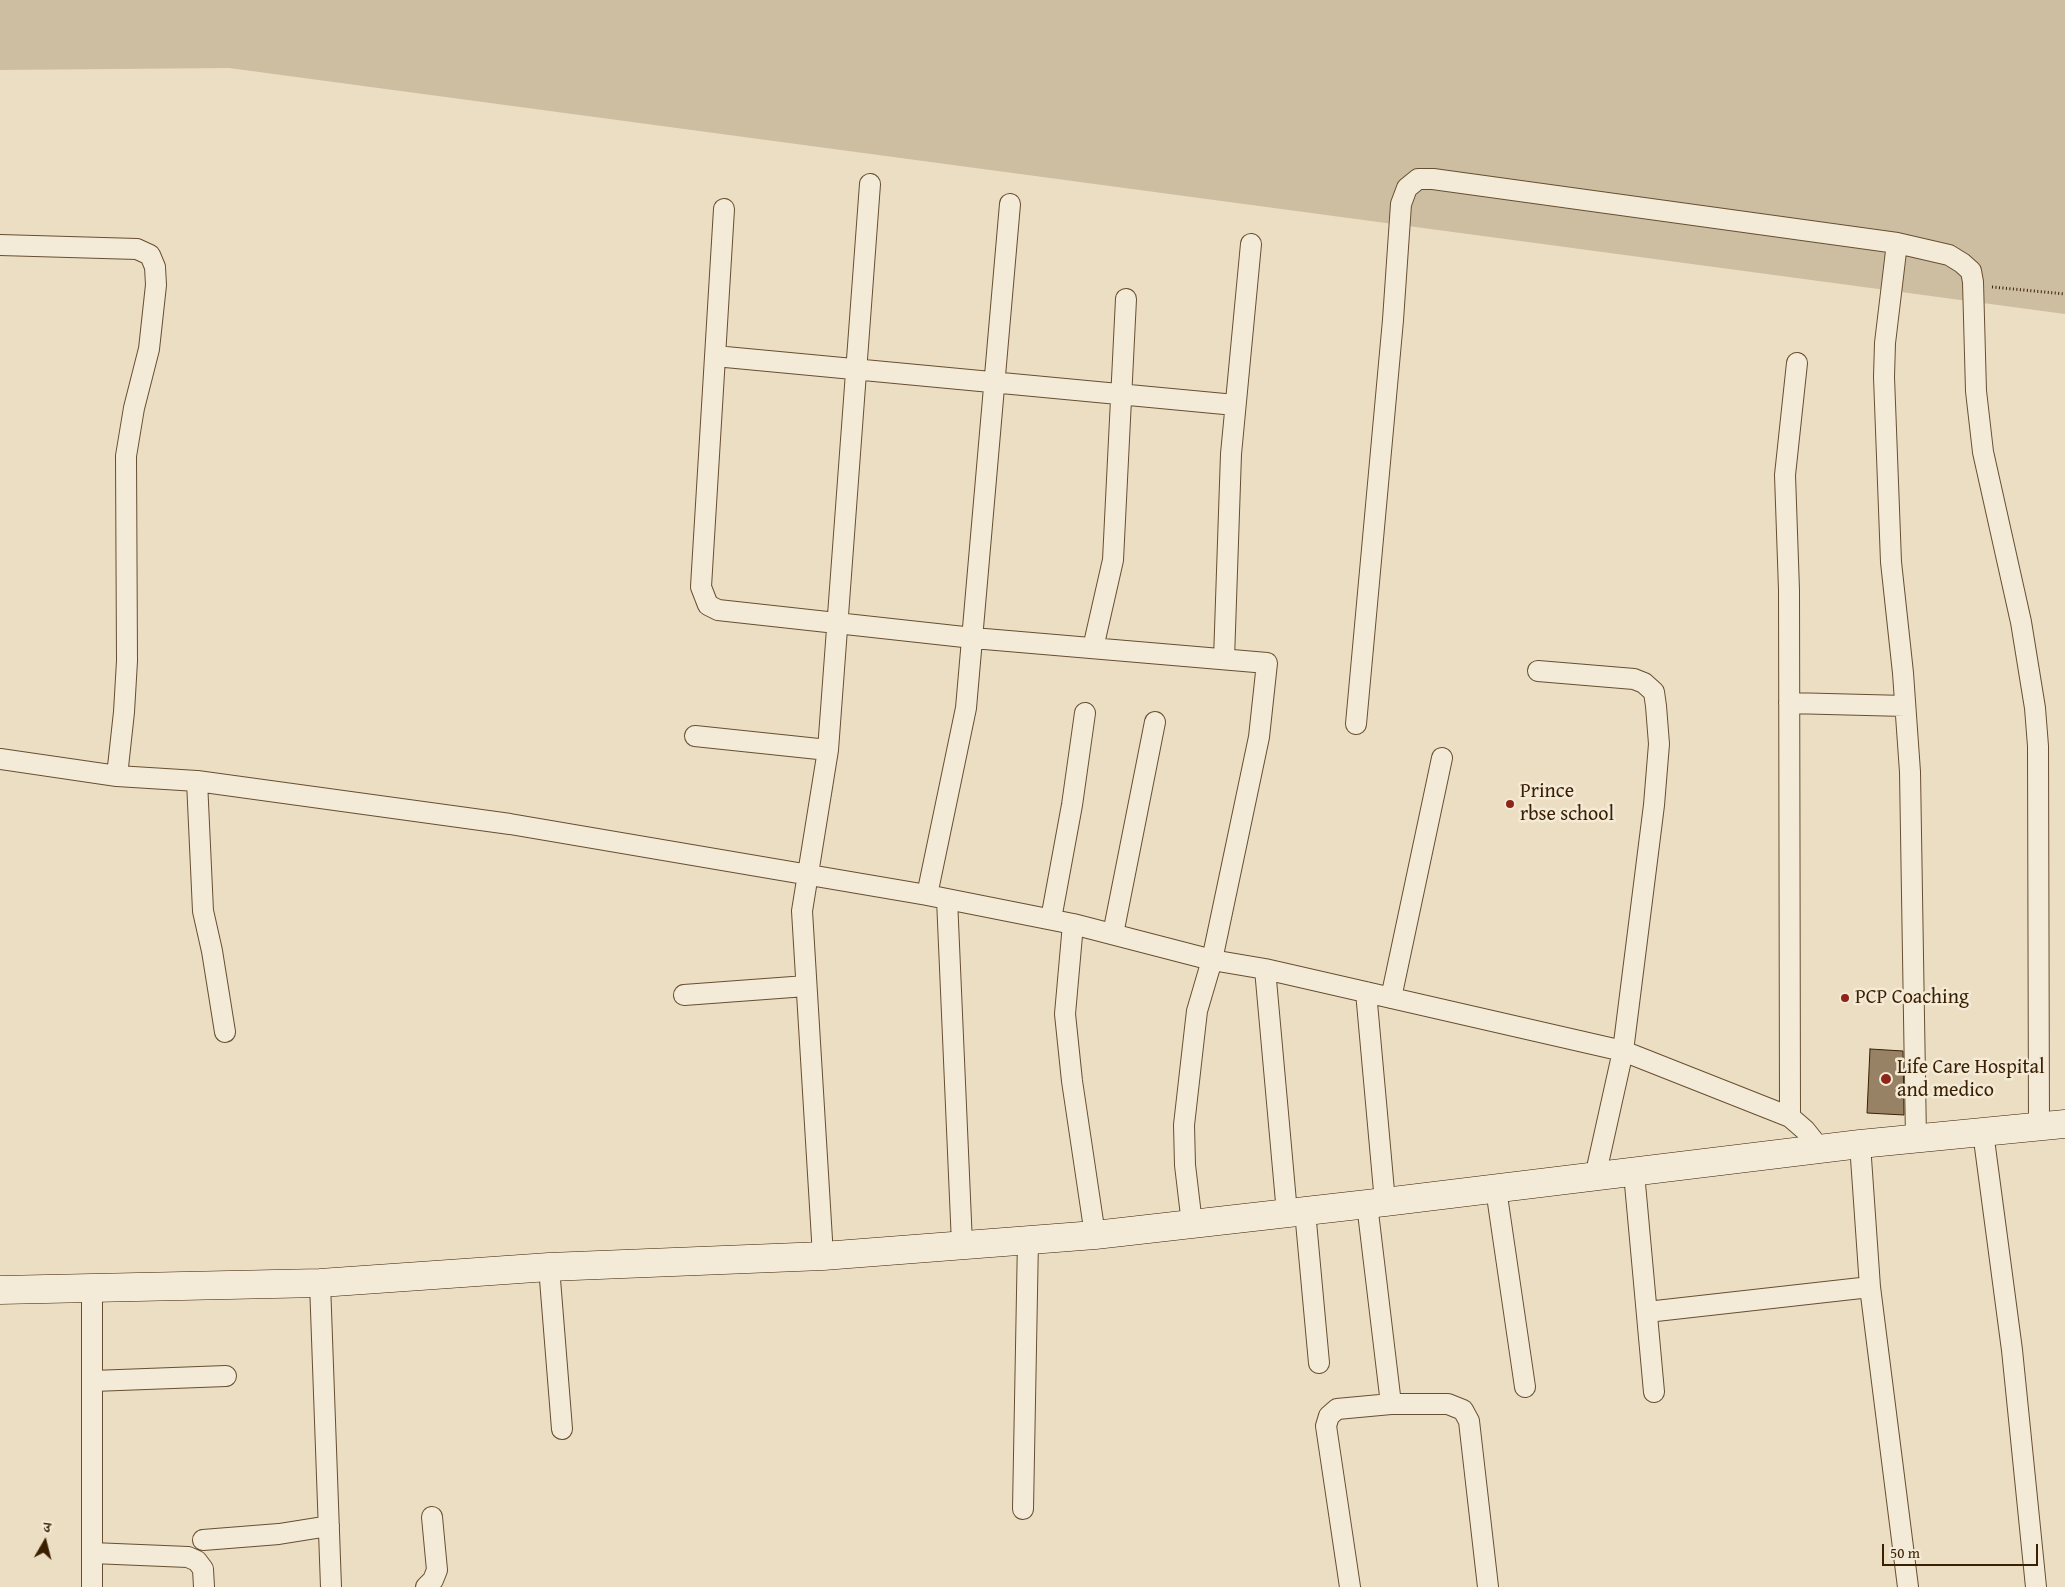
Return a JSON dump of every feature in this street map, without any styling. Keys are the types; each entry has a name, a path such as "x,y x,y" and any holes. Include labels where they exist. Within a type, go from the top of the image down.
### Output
{"street":[{"path":"0,1290 320,1283 549,1267 822,1256 1095,1235 1496,1189 1860,1144 2052,1126 2035,708 2021,622 1983,452 1976,391 1973,282 1970,271 1962,263 1949,255 1896,243 1433,178 1418,180 1407,188 1401,204 1393,320 1356,724"},
{"path":"822,1256 802,911 828,750 839,624 870,184"},
{"path":"927,895 962,736 973,638 1010,204"},
{"path":"724,210 702,570 704,598 708,605 718,610 973,638 1267,663 1260,737 1212,960 1197,1012 1184,1124 1185,1165 1192,1224"},
{"path":"1896,243 1885,343 1884,377 1891,562 1910,772 1916,1139"},
{"path":"1224,660 1228,507 1235,405 1251,244"},
{"path":"0,245 137,249 150,255 155,267 156,285 148,350 134,408 126,456 127,661 124,712 116,776"},
{"path":"1094,648 1113,560 1126,300"},
{"path":"715,356 1235,405"},
{"path":"1790,1117 1789,582 1785,475 1797,363"},
{"path":"1538,670 1634,679 1644,683 1654,692 1659,744 1654,805 1623,1051 1595,1177"},
{"path":"1789,703 1905,706"},
{"path":"1051,919 1072,805 1085,713"},
{"path":"1113,934 1155,722"},
{"path":"695,736 828,750"},
{"path":"1391,998 1442,758"},
{"path":"0,759 116,776 197,781 510,824 927,895 1051,919 1212,960 1265,969 1623,1051 1790,1117 1805,1130 1821,1150"},
{"path":"197,781 203,911 226,1032"},
{"path":"947,899 962,1244"},
{"path":"1073,924 1065,1014 1072,1081 1095,1235"},
{"path":"1265,969 1296,1212 1319,1363"},
{"path":"684,995 806,986"},
{"path":"1366,992 1376,1203 1391,1404"},
{"path":"1983,1132 2012,1350 2036,1587"},
{"path":"1860,1144 1870,1288 1908,1587"},
{"path":"1634,1172 1654,1392"},
{"path":"1496,1189 1525,1387"},
{"path":"1023,1508 1028,1239"},
{"path":"549,1267 562,1429"},
{"path":"320,1283 331,1587"},
{"path":"1647,1312 1870,1288"},
{"path":"92,1289 92,1587"},
{"path":"93,1381 226,1376"},
{"path":"1350,1587 1326,1426 1329,1416 1337,1410 1391,1404 1448,1404 1463,1410 1469,1421 1488,1587"},
{"path":"426,1587 433,1580 437,1570 432,1517"},
{"path":"204,1540 279,1534 329,1526"},
{"path":"92,1553 188,1557 197,1561 203,1569 204,1587"}],"path":[{"path":"1973,282 1975,285 2065,294"}],"shaded area":[{"path":"0,0 2065,0 2065,314 229,68 0,70"}],"building":[{"path":"1870,1049 1903,1051 1904,1115 1867,1113"}],"place":[{"name":"Prince rbse school","path":"1510,804"},
{"name":"PCP Coaching","path":"1845,998"},
{"name":"Life Care Hospital and medico","path":"1886,1079"}]}
